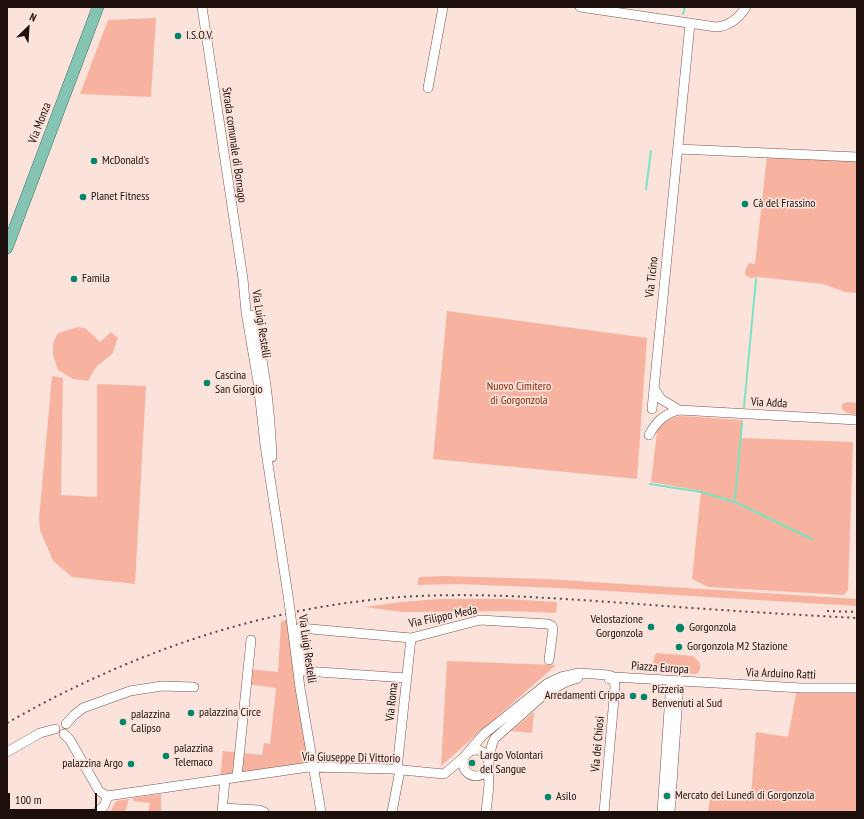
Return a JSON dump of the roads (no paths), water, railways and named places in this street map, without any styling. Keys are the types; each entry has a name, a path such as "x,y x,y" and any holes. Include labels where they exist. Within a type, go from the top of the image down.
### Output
{"main road":[{"name":"Via Monza","path":"7,248 98,7"}],"street":[{"path":"428,88 443,7"},
{"path":"580,7 634,11 690,24 716,27 723,26 735,20 746,7"},
{"name":"Strada comunale di Bornago","path":"202,11 242,279"},
{"name":"Via Ticino","path":"652,409 690,24"},
{"path":"678,148 857,157"},
{"name":"Via Luigi Restelli","path":"242,279 258,382 265,445 289,602 303,708 315,768 321,812"},
{"name":"Via Adda","path":"654,388 659,397 666,403 679,410"},
{"path":"652,409 660,404 666,403"},
{"path":"652,409 667,414"},
{"name":"Via Adda","path":"649,435 658,421 667,414 679,410 857,420"},
{"name":"Via Filippo Meda","path":"407,678 304,671 300,628 410,638 480,620 548,624 554,629 550,660"},
{"name":"Via Roma","path":"392,812 398,770 410,638"},
{"path":"237,777 251,640"},
{"path":"584,673 614,677 608,679 575,679 550,690 494,740 488,765 482,774 470,774 466,771 463,766 463,760 474,744 541,687 552,680 565,675 584,673"},
{"name":"Piazza Europa","path":"614,677 704,683"},
{"name":"Via dei Chiosi","path":"604,812 615,687 614,677"},
{"path":"662,812 675,681"},
{"path":"670,812 675,681"},
{"name":"Via Arduino Ratti","path":"704,683 801,688 857,688"},
{"path":"65,729 74,715 83,708 130,691 162,686 194,687"},
{"path":"7,752 40,733 55,729 58,723 62,722 70,740 99,791 108,796 104,806 97,812"},
{"path":"466,755 472,750 480,751 486,756 489,785 486,812"},
{"name":"Via Giuseppe Di Vittorio","path":"108,796 309,768 398,770 446,774 466,755"},
{"path":"225,779 222,810 259,810 264,812"}],"waterway":[{"path":"683,14 685,7"},
{"path":"646,189 651,151"},
{"path":"744,407 756,279"},
{"path":"735,499 742,423"},
{"path":"650,484 701,492 735,502 812,539"}],"railway":[{"path":"7,723 100,675 148,655 246,623 297,611 348,603 401,597 485,595 857,618"},
{"path":"827,611 857,612"}],"place":[{"name":"I.S.O.V.","path":"178,36"},
{"name":"McDonald's","path":"94,161"},
{"name":"Planet Fitness","path":"83,197"},
{"name":"Cà del Frassino","path":"745,204"},
{"name":"Famila","path":"74,279"},
{"name":"Cascina San Giorgio","path":"207,383"},
{"name":"Velostazione Gorgonzola","path":"651,627"},
{"name":"Gorgonzola","path":"680,628"},
{"name":"Gorgonzola M2 Stazione","path":"679,647"},
{"name":"Arredamenti Crippa","path":"633,696"},
{"name":"Pizzeria Benvenuti al Sud","path":"644,697"},
{"name":"palazzina Circe","path":"191,713"},
{"name":"palazzina Calipso","path":"123,722"},
{"name":"palazzina Telemaco","path":"166,756"},
{"name":"Largo Volontari del Sangue","path":"472,763"},
{"name":"palazzina Argo","path":"131,764"},
{"name":"Mercato del Lunedì di Gorgonzola","path":"667,796"},
{"name":"Asilo","path":"548,797"}],"park label":[{"name":"Nuovo Cimitero di Gorgonzola","path":"519,394"}]}
